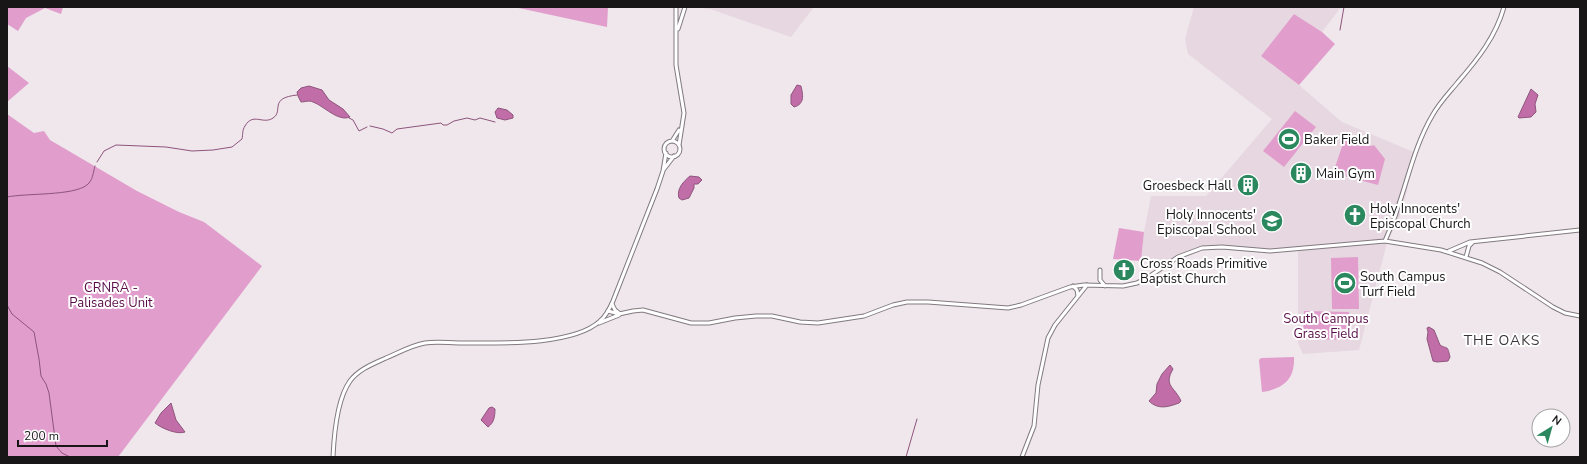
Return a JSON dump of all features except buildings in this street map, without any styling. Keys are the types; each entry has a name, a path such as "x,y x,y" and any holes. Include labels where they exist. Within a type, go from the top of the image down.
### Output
{"street":[{"path":"663,171 674,156 679,152 683,104 676,65 676,7"},
{"path":"677,33 685,7"},
{"path":"1385,241 1398,210 1417,150 1429,121 1441,102 1469,69 1488,43 1496,28 1504,7"},
{"path":"333,457 338,416 345,391 354,376 367,367 422,344 510,342 548,339 574,334 587,329 598,322 612,304 663,171 666,145 677,135 681,125"},
{"path":"672,141 679,145"},
{"path":"666,153 669,156 674,156"},
{"path":"1448,252 1473,242 1580,230"},
{"path":"598,322 606,321 620,314 643,310 685,322 697,323 756,316 772,316 800,322 818,323 864,316 893,305 907,302 928,302 996,308 1013,307 1072,286 1123,286 1137,283 1150,276 1178,256 1202,248 1222,247 1270,251 1385,241 1448,252 1466,257 1493,268 1553,307 1565,313 1580,316"},
{"path":"1466,257 1469,246 1473,242"},
{"path":"1100,270 1100,280 1105,286"},
{"path":"1022,457 1034,426 1038,385 1048,338 1055,326 1087,285"},
{"path":"1072,286 1077,290 1078,296"},
{"path":"612,304 615,310 620,314"},
{"path":"608,311 620,314"}],"shaded area":[{"path":"693,7 814,7 791,37 710,9"},
{"name":"Holy Innocents' Episcopal School","path":"1194,7 1341,7 1322,32 1294,14 1261,56 1299,85 1342,122 1416,153 1402,211 1387,243 1359,350 1303,354 1298,343 1298,249 1236,249 1208,245 1186,253 1166,264 1141,261 1144,232 1151,196 1206,196 1272,119 1188,54 1185,39"},
{"path":"797,85 801,86 802,101 798,106 794,107 791,104 791,95"},
{"path":"309,86 322,90 329,100 343,109 350,117 345,118 336,116 312,101 301,102 297,92 301,88"},
{"path":"1531,89 1538,95 1535,104 1536,112 1531,117 1519,118 1518,117"},
{"path":"498,108 507,110 513,115 513,118 505,120 497,118 495,112"},
{"path":"690,176 699,177 702,180 698,184 694,184 694,188 689,198 682,200 678,195 680,188"},
{"path":"1429,327 1434,330 1440,345 1448,349 1450,357 1448,361 1433,361 1427,339 1427,328"},
{"path":"1170,365 1173,369 1169,379 1170,383 1181,401 1179,403 1163,407 1156,406 1149,401 1156,393 1157,384 1162,374"},
{"path":"171,403 176,420 185,432 178,433 161,427 155,423 161,413"},
{"path":"492,407 495,409 494,417 492,423 488,427 481,420 489,408"}],"green space":[{"path":"7,7 63,7 61,14 45,8 26,18 18,31 7,24"},
{"path":"514,7 608,7 607,27"},
{"path":"1294,14 1322,32 1335,44 1299,85 1261,56"},
{"path":"7,66 29,83 7,102"},
{"name":"Baker Field","path":"1295,111 1316,127 1284,167 1263,151"},
{"name":"CRNRA - Palisades Unit","path":"7,114 34,133 44,131 50,140 137,191 179,212 204,222 262,266 118,457 7,457"},
{"path":"1346,135 1371,146 1374,145 1385,159 1378,185 1333,173"},
{"path":"1119,228 1144,232 1141,261 1113,259"},
{"name":"South Campus Turf Field","path":"1358,257 1359,309 1332,309 1331,258"},
{"name":"South Campus Grass Field","path":"1304,311 1349,312 1349,340 1303,339"},
{"path":"1294,357 1292,372 1286,382 1282,386 1262,392 1259,360 1261,358"}],"waterway":[{"path":"1340,30 1344,7"},
{"path":"97,162 104,151 116,145 166,147 192,151 232,147 242,139 243,129 248,122 255,119 269,120 273,118 276,115 278,105 283,99 297,95"},
{"path":"349,118 353,120 359,131 367,127"},
{"path":"370,126 392,133 397,129 441,123 443,125 447,125 454,121 467,118 475,120 480,118 495,122"},
{"path":"7,197 61,193 80,189 87,185 90,181 95,166"},
{"path":"7,305 12,314 34,332 41,376 49,393 56,446 62,453 70,457"},
{"path":"906,457 917,419"}],"place":[{"name":"Baker Field","path":"1289,139"},
{"name":"Main Gym","path":"1301,173"},
{"name":"Groesbeck Hall","path":"1248,185"},
{"name":"Holy Innocents' Episcopal Church","path":"1355,215"},
{"name":"Holy Innocents' Episcopal School","path":"1272,221"},
{"name":"Cross Roads Primitive Baptist Church","path":"1124,270"},
{"name":"South Campus Turf Field","path":"1345,283"}],"district":[{"name":"THE OAKS","path":"1502,340"}]}
